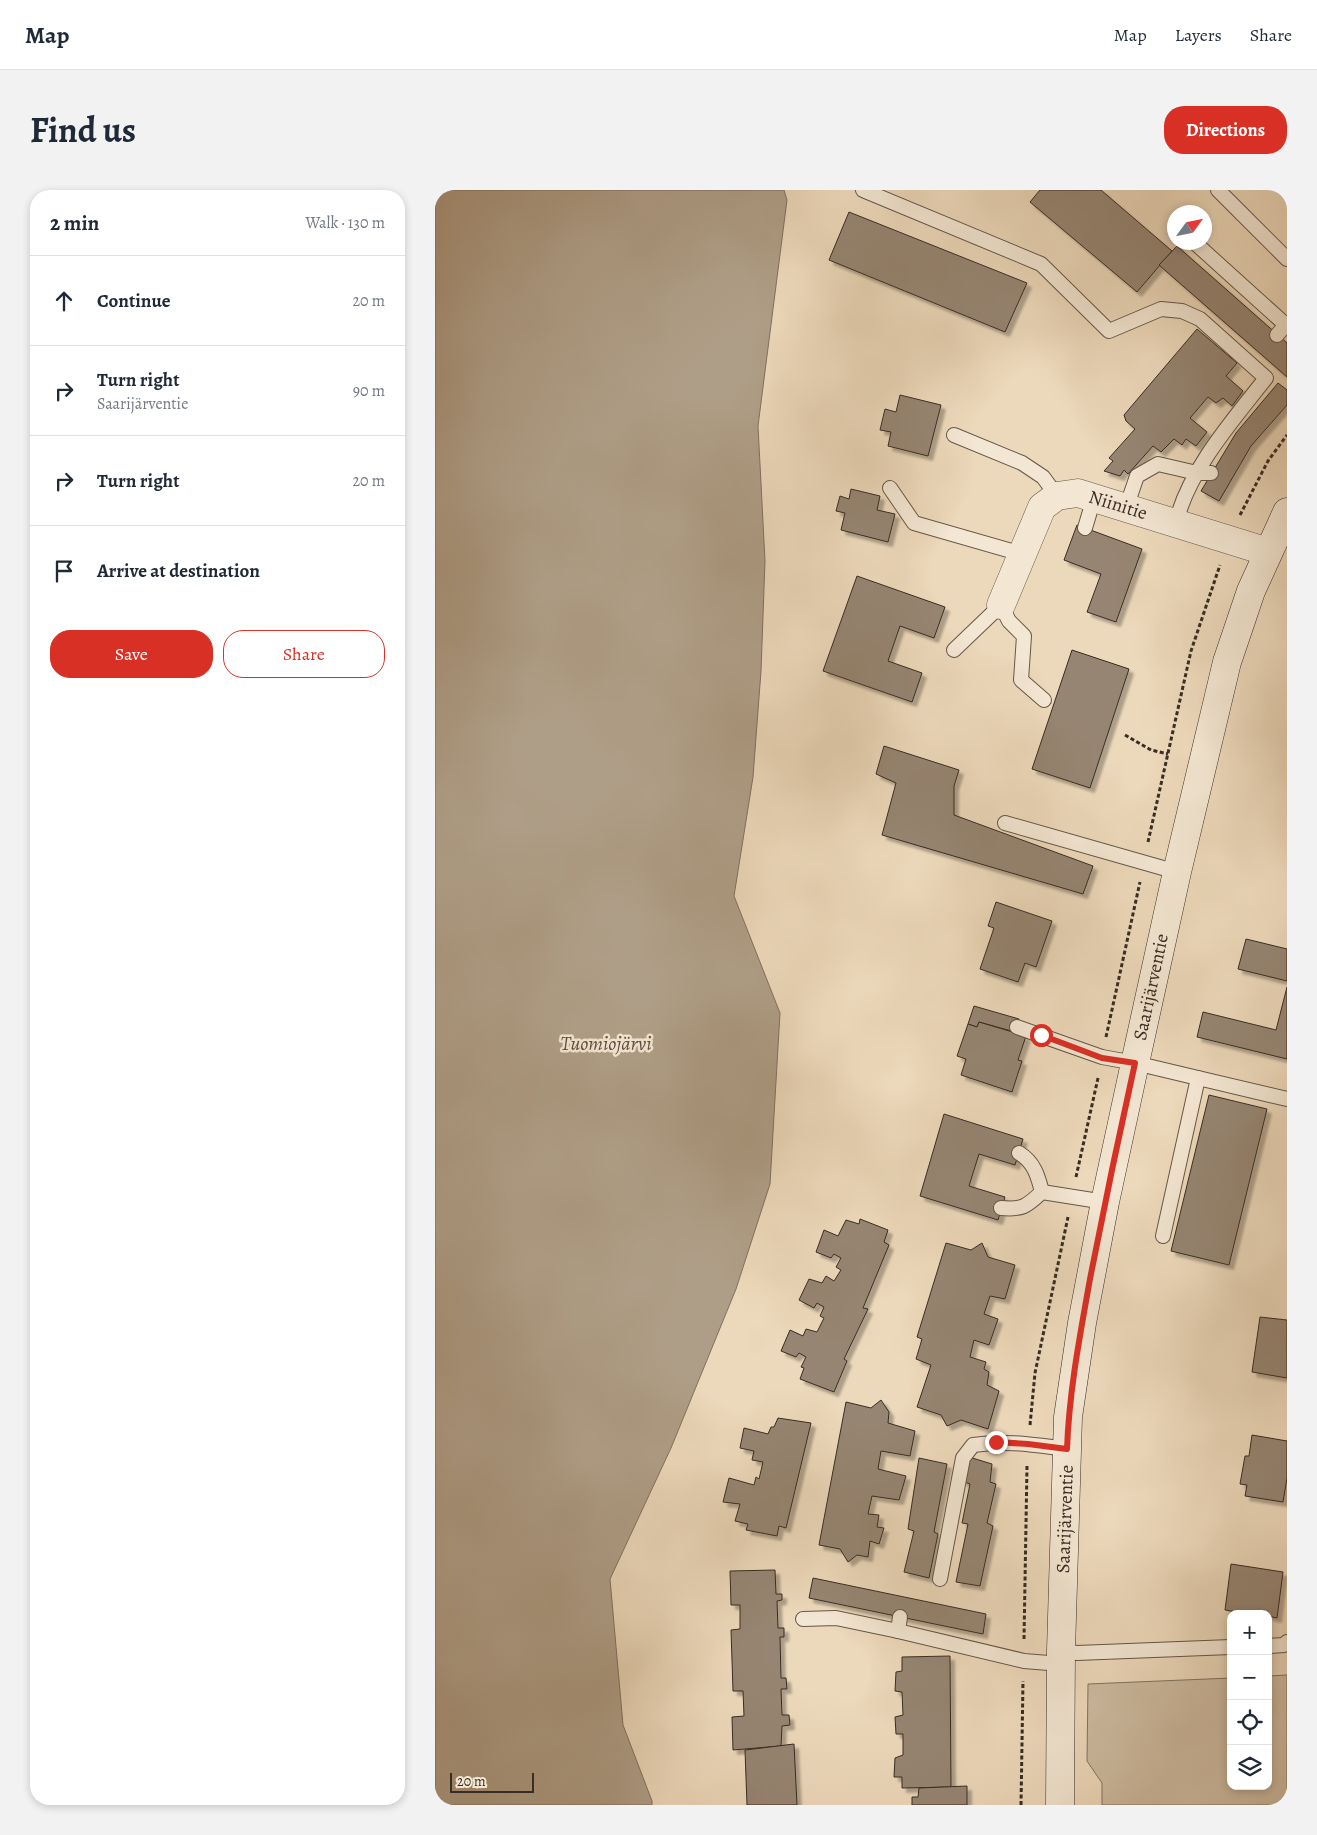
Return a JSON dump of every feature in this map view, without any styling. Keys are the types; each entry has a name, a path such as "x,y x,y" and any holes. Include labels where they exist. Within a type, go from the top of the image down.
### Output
{"main road":[{"name":"Niinitie","path":"1057,496 1078,493 1268,552"},
{"path":"1001,605 1042,507 1057,496"},
{"name":"Saarijärventie","path":"1060,1805 1061,1657 1068,1417 1082,1323 1105,1202 1135,1063 1177,872 1227,662 1251,591 1287,512"}],"lane":[{"path":"863,190 1041,264 1109,331 1161,309 1182,311 1200,319 1266,378 1227,427 1204,473 1189,486 1176,523"},
{"path":"1218,190 1287,259"},
{"path":"1201,250 1283,328"},
{"path":"954,435 1022,463 1043,477 1057,496"},
{"path":"1126,508 1137,476 1158,464 1204,473"},
{"path":"890,488 914,523 1022,554"},
{"path":"1085,528 1094,498"},
{"path":"955,650 1001,605 1009,621 1024,636 1021,680 1044,700"},
{"path":"1005,822 1177,872"},
{"path":"1017,1027 1102,1058 1135,1063 1287,1099"},
{"path":"1163,1236 1198,1078"},
{"path":"1019,1153 1028,1159 1038,1175 1042,1192"},
{"path":"1042,1192 1105,1202"},
{"path":"1001,1208 1017,1210 1030,1204 1042,1192"},
{"path":"940,1579 963,1458 973,1445 996,1442 1067,1449"},
{"path":"898,1631 900,1616"},
{"path":"803,1619 836,1618 1023,1661 1061,1657 1077,1652 1227,1647"},
{"path":"1272,1646 1284,1645 1287,1642"}],"path":[{"path":"1125,735 1151,750 1167,754"}],"shaded area":[{"path":"1287,1675 1287,1805 1102,1805 1102,1783 1087,1761 1088,1684 1227,1678 1227,1790 1272,1790 1272,1676"}],"water":[{"name":"Tuomiojärvi","path":"435,190 784,190 787,200 758,426 765,561 761,671 753,777 734,896 780,1013 770,1184 736,1289 671,1448 610,1579 623,1725 652,1805 435,1805"}],"building":[{"path":"1040,190 1101,190 1167,247 1167,250 1172,251 1137,292 1030,202"},
{"path":"849,212 1027,283 1005,332 829,260"},
{"path":"1173,250 1182,250 1287,343 1287,377 1159,265"},
{"path":"1197,329 1237,363 1226,376 1243,391 1232,406 1223,398 1216,403 1208,397 1190,418 1207,432 1196,446 1186,439 1182,445 1174,439 1161,452 1153,446 1128,474 1124,470 1120,476 1104,471 1113,461 1109,458 1135,429 1126,421 1124,415"},
{"path":"1278,383 1287,390 1287,405 1251,446 1219,501 1201,491 1236,433"},
{"path":"900,395 941,405 928,456 888,446 891,432 880,430 885,409 896,412"},
{"path":"851,489 880,496 877,510 895,514 888,542 841,530 845,513 836,511 840,496 849,499"},
{"path":"1077,525 1142,549 1116,622 1087,612 1101,574 1064,560"},
{"path":"857,576 945,607 934,638 900,626 888,661 922,673 912,702 823,671"},
{"path":"1072,650 1129,669 1090,788 1032,769"},
{"path":"884,746 959,770 954,786 954,815 1093,866 1083,894 882,835 896,783 876,774"},
{"path":"996,902 1052,921 1036,967 1025,963 1018,982 980,969 994,928 988,926"},
{"path":"1246,939 1287,949 1287,981 1238,969"},
{"path":"1287,987 1287,1059 1197,1037 1203,1012 1276,1030"},
{"path":"974,1006 1019,1019 1015,1032 979,1022 977,1027 968,1024"},
{"path":"979,1022 1026,1036 1018,1060 1022,1061 1012,1092 961,1075 966,1059 957,1056 968,1024 977,1027"},
{"path":"1209,1095 1267,1109 1229,1265 1171,1251"},
{"path":"944,1114 1023,1139 1015,1165 979,1154 969,1186 1005,1197 998,1220 920,1196"},
{"path":"860,1219 888,1230 884,1242 889,1245 863,1308 868,1309 844,1359 847,1361 834,1392 800,1379 804,1368 801,1367 806,1357 799,1353 796,1357 781,1351 790,1330 803,1336 806,1329 817,1332 824,1318 820,1316 824,1307 817,1303 814,1308 799,1300 809,1279 822,1283 826,1276 834,1281 841,1270 836,1267 841,1258 834,1254 831,1258 816,1252 824,1230 838,1236 846,1220 859,1224"},
{"path":"946,1243 971,1250 982,1243 988,1257 1015,1265 1005,1299 990,1296 984,1314 998,1319 989,1345 974,1340 970,1357 986,1362 984,1369 989,1372 987,1385 999,1391 988,1429 961,1420 947,1426 941,1415 917,1407 931,1365 916,1359 922,1339 917,1337"},
{"path":"1260,1317 1287,1320 1287,1378 1252,1372"},
{"path":"881,1400 889,1412 888,1423 915,1431 910,1456 881,1451 878,1469 906,1476 899,1500 872,1496 868,1514 879,1515 877,1527 884,1528 879,1544 870,1541 868,1557 857,1555 848,1562 840,1549 819,1545 846,1402 871,1408"},
{"path":"778,1418 811,1423 786,1528 779,1526 777,1536 746,1530 748,1524 735,1521 740,1504 723,1502 729,1478 754,1485 756,1477 759,1479 763,1462 752,1460 754,1451 740,1448 744,1428 768,1434"},
{"path":"1252,1435 1287,1441 1287,1478 1283,1502 1245,1496 1247,1485 1240,1484 1245,1456 1249,1456"},
{"path":"969,1457 992,1464 990,1482 996,1484 987,1523 993,1526 980,1586 956,1582 968,1524 962,1523 970,1484 962,1481"},
{"path":"919,1458 947,1464 934,1532 938,1534 929,1578 904,1572 914,1531 908,1529"},
{"path":"1231,1564 1283,1572 1277,1618 1272,1617 1272,1610 1225,1610"},
{"path":"775,1570 776,1594 782,1594 782,1600 777,1601 778,1628 784,1628 784,1637 780,1637 781,1678 786,1678 787,1689 781,1689 782,1715 789,1715 790,1725 782,1726 781,1746 733,1750 732,1717 744,1716 743,1691 733,1691 731,1630 740,1629 740,1605 731,1605 730,1571"},
{"path":"813,1578 986,1614 983,1634 809,1598"},
{"path":"950,1656 951,1787 902,1788 902,1777 894,1777 895,1758 903,1755 903,1734 896,1734 895,1717 903,1715 902,1692 895,1691 896,1672 902,1671 902,1657"},
{"path":"794,1744 797,1805 747,1805 745,1750"},
{"path":"967,1786 967,1805 912,1805 912,1797 918,1797 919,1788"}],"route":[{"path":"996,1442 1067,1449 1068,1417 1082,1323 1105,1202 1135,1063 1102,1058 1041,1035"}]}
